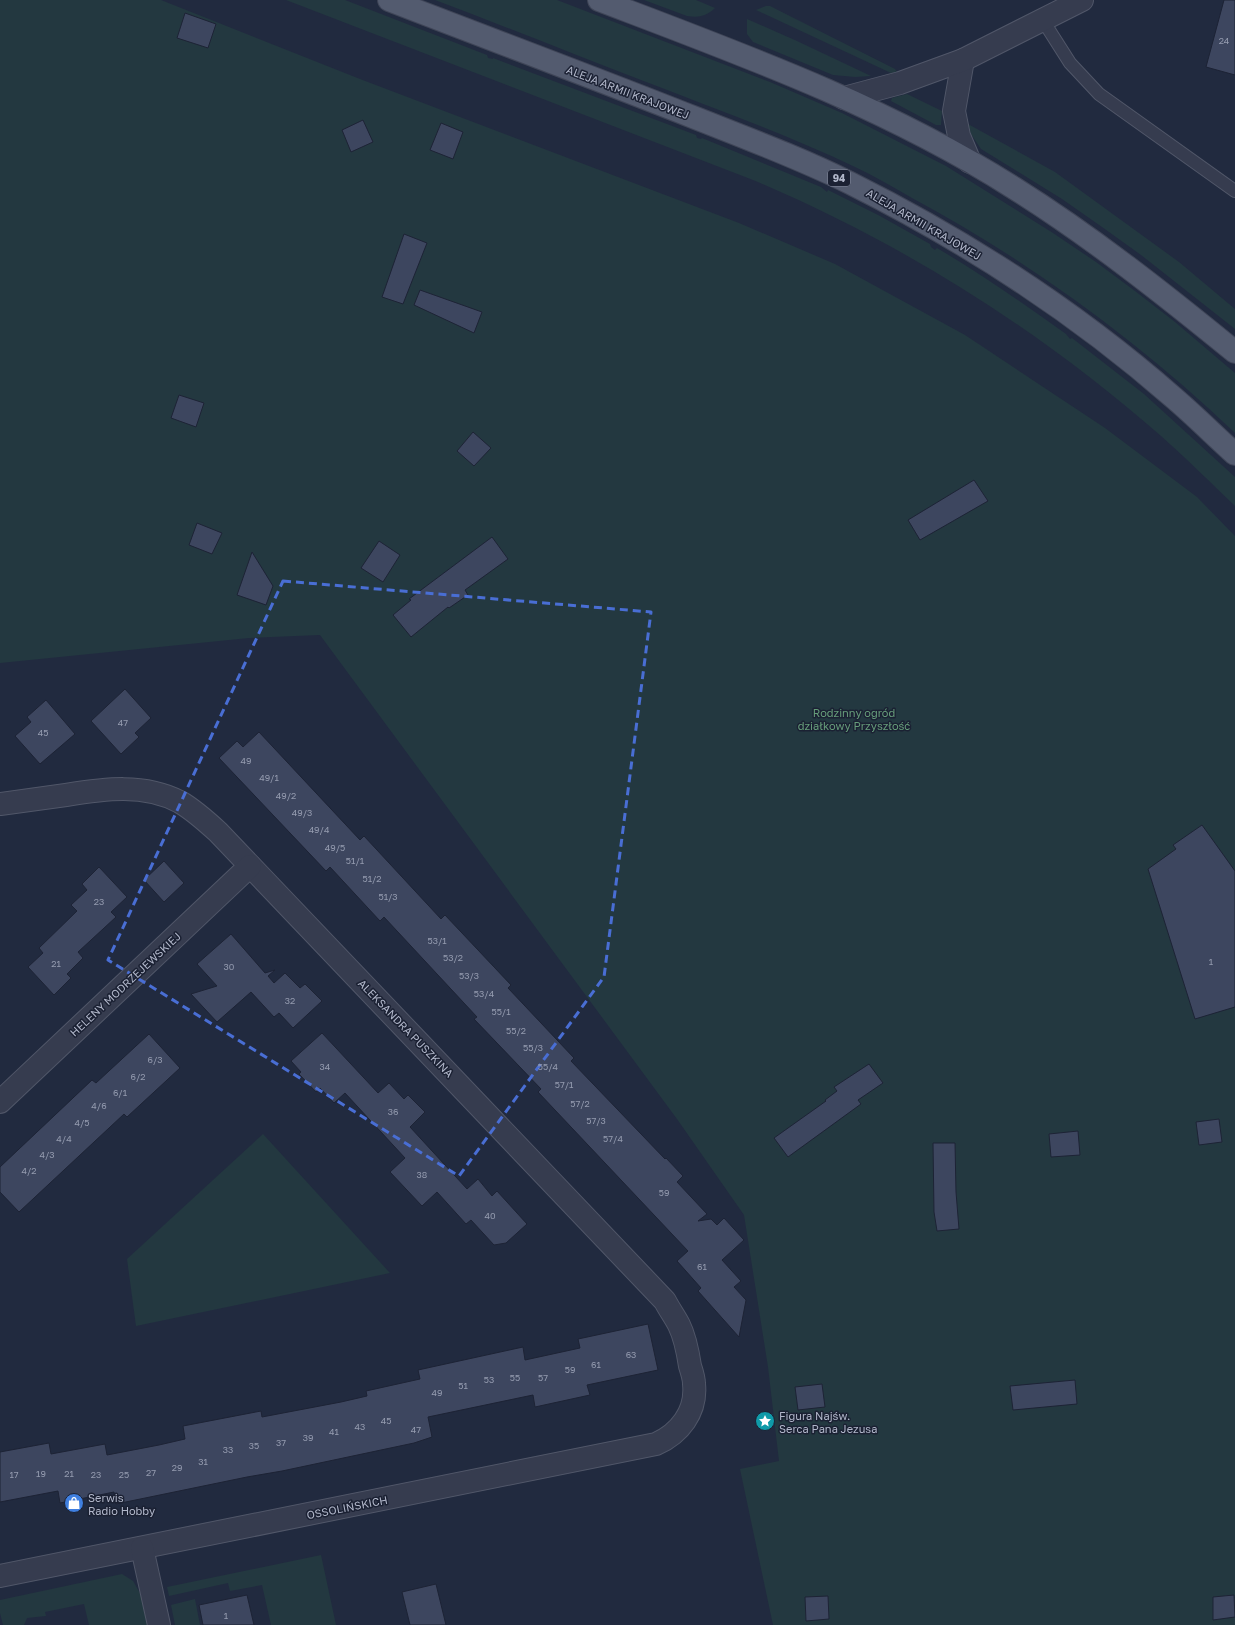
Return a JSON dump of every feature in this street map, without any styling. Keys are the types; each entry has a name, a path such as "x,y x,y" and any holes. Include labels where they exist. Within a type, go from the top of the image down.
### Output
{"main road":[{"name":"ALEJA ARMII KRAJOWEJ","path":"389,0 595,78 758,143 829,173 884,200 967,247 1065,313 1173,397 1235,454"},
{"path":"599,0 786,72 844,98 970,162 1013,188 1099,246 1144,279 1235,352"}],"street":[{"path":"844,98 900,83 963,60 1082,0"},
{"path":"963,60 954,111 959,136 970,162"},
{"name":"ALEKSANDRA PUSZKINA","path":"0,804 106,789 131,789 156,793 179,802 202,817 665,1301 679,1326 688,1352 694,1385 692,1408 686,1421"},
{"name":"HELENY MODRZEJEWSKIEJ","path":"0,1102 250,866"},
{"name":"OSSOLIŃSKICH","path":"0,1576 648,1446 669,1438 686,1421"},
{"path":"142,1548 159,1625"}],"lane":[{"path":"1042,19 1070,63 1099,94 1235,190"}],"highlighted area":[{"path":"283,581 651,612 604,977 459,1176 108,960"}],"green space":[{"name":"Rodzinny ogród działkowy Przyszłość","path":"0,0 161,0 360,79 739,223 835,264 965,335 1105,428 1197,497 1235,536 1235,1625 773,1625 740,1469 779,1461 768,1367 744,1215 677,1119 320,635 249,638 0,663"},
{"path":"286,0 345,0 487,55 488,58 493,58 696,135 697,138 702,138 821,187 827,192 828,190 880,216 930,244 935,250 937,248 970,268 1066,334 1070,339 1072,338 1144,394 1235,477 1235,506 1161,436 1115,397 1067,360 1018,325 915,260 808,205 753,180"},
{"path":"435,0 557,0 770,82 842,113 946,166 1053,233 1096,262 1175,322 1235,373 1235,433 1160,366 1081,305 998,248 956,222 876,178 829,155 776,132"},
{"path":"644,0 696,0 715,8 702,16 691,17"},
{"path":"770,6 895,69 897,72 891,73 756,10"},
{"path":"747,19 871,76 855,77 833,75 753,42 747,34"},
{"path":"907,94 942,111 941,125 936,125 891,101 892,98"},
{"path":"968,124 1055,172 1179,262 1235,309 1235,329 1141,255 1102,227 1062,199 981,149 971,134"},
{"path":"263,1134 390,1273 136,1326 127,1259"},
{"path":"321,1555 336,1625 271,1625 262,1585 230,1591 228,1583 169,1596 167,1587"},
{"path":"122,1574 133,1581 141,1595 147,1625 89,1625 84,1604 45,1612 46,1616 27,1618 24,1625 3,1625 0,1613 0,1600"},
{"path":"195,1599 200,1625 175,1625 171,1605"}],"building":[{"path":"1224,0 1235,0 1235,75 1206,67"},
{"path":"185,13 216,24 208,48 177,38"},
{"path":"363,120 373,142 351,152 342,130"},
{"path":"441,123 463,132 453,159 430,150"},
{"path":"404,234 427,243 403,304 382,297"},
{"path":"420,290 482,312 474,333 414,305"},
{"path":"179,395 204,403 196,427 171,418"},
{"path":"473,432 491,448 474,466 457,451"},
{"path":"974,480 988,501 920,540 908,520"},
{"path":"197,523 222,533 212,554 189,545"},
{"path":"492,537 508,559 465,590 468,595 449,608 448,607 411,637 393,615 411,600 409,599"},
{"path":"379,541 400,555 383,582 361,568"},
{"path":"252,552 273,586 266,605 237,595"},
{"path":"125,689 151,718 135,733 139,737 121,754 91,721"},
{"path":"46,700 75,734 40,764 15,736 31,722 27,717"},
{"path":"259,732 360,840 364,836 441,919 445,915 511,985 508,988 574,1058 571,1061 683,1176 677,1182 707,1214 698,1221 711,1219 717,1225 724,1218 744,1240 722,1260 741,1281 734,1287 746,1300 739,1337 698,1291 701,1288 677,1261 688,1251 538,1092 541,1089 474,1019 477,1017 384,917 380,921 330,867 326,871 219,758 237,741 243,747"},
{"path":"1202,825 1235,871 1235,1007 1195,1019 1148,869 1176,849 1173,845"},
{"path":"164,861 184,883 164,902 144,880"},
{"path":"99,867 127,897 111,912 116,917 78,952 83,958 67,974 71,978 54,995 28,967 43,953 39,948 77,911 71,905 87,890 82,884"},
{"path":"231,934 265,973 275,970 268,976 274,983 285,973 300,988 305,984 322,1001 293,1028 279,1013 274,1017 251,992 217,1022 191,994 217,986 197,964"},
{"path":"322,1033 378,1093 389,1083 404,1099 408,1095 425,1112 410,1127 467,1189 478,1179 492,1196 497,1191 527,1224 506,1243 494,1245 471,1220 466,1224 437,1192 422,1206 390,1172 405,1158 345,1093 334,1103 320,1088 316,1092 299,1074 301,1072 291,1061"},
{"path":"149,1034 180,1068 127,1117 124,1114 19,1212 0,1192 0,1167 92,1080 96,1083"},
{"path":"869,1064 883,1083 858,1100 861,1104 788,1157 774,1138 826,1101 825,1100 837,1091 834,1087"},
{"path":"1219,1119 1222,1142 1199,1145 1196,1122"},
{"path":"1078,1131 1080,1155 1051,1157 1049,1134"},
{"path":"933,1143 955,1143 956,1192 959,1229 937,1231 934,1212"},
{"path":"648,1324 658,1370 587,1385 590,1395 535,1407 533,1395 428,1417 432,1437 414,1443 116,1504 114,1492 60,1503 58,1491 0,1502 0,1452 49,1443 51,1454 105,1444 107,1455 159,1445 185,1439 183,1426 261,1411 262,1417 341,1402 367,1396 366,1391 420,1379 418,1370 523,1347 525,1360 580,1348 578,1339"},
{"path":"1075,1380 1077,1404 1013,1410 1010,1386"},
{"path":"822,1384 825,1407 798,1410 795,1387"},
{"path":"436,1584 446,1625 410,1625 402,1592"},
{"path":"247,1595 254,1625 203,1625 199,1605"},
{"path":"1234,1595 1235,1617 1213,1620 1213,1597"},
{"path":"828,1596 829,1619 806,1621 805,1597"}],"place":[{"name":"Figura Najśw. Serca Pana Jezusa","path":"765,1421"},
{"name":"Serwis Radio Hobby","path":"74,1503"}]}
